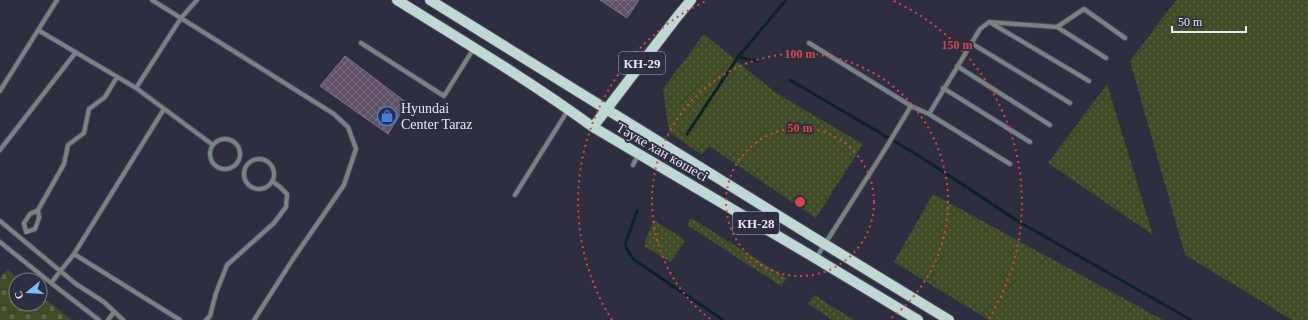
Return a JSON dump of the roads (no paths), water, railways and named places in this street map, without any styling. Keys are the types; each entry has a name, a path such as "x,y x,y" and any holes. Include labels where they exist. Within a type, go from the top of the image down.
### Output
{"main road":[{"name":"Тәуке хан көшесі","path":"397,0 475,48 593,127 816,258 918,320"},
{"name":"Тәуке хан көшесі","path":"430,0 824,245 949,320"},
{"name":"КН-29","path":"593,127 691,0"}],"lane":[{"path":"0,91 57,0"},
{"path":"152,0 334,114 348,127 356,149 344,185 254,320"},
{"path":"136,88 181,18 197,0"},
{"path":"1056,27 1084,9 1125,38"},
{"path":"989,22 1089,81"},
{"path":"929,114 980,29 989,22 1056,27 1106,58"},
{"path":"38,30 136,88 212,145"},
{"path":"361,43 444,96 475,48"},
{"path":"809,43 911,106 929,114 1010,164"},
{"path":"971,43 1070,103"},
{"path":"0,150 76,52"},
{"path":"957,66 1050,125"},
{"path":"38,210 39,218 35,229 26,232 24,223 30,214 38,210 64,164 68,145 84,133 89,109 105,97 117,77"},
{"path":"944,88 1030,142"},
{"path":"816,258 911,106"},
{"path":"51,283 74,254 164,109"},
{"path":"515,194 568,109"},
{"path":"221,139 235,142 239,146 240,151 240,156 237,163 232,168 227,169 217,167 210,155 212,145 221,139"},
{"path":"633,165 638,154"},
{"path":"255,160 264,161 271,167 273,176 272,181 265,188 260,189 250,187 244,179 246,168 250,162 255,160"},
{"path":"237,163 246,168"},
{"path":"206,320 210,316 216,293 227,265 274,223 286,207 287,194 272,181"},
{"path":"0,221 76,284 104,302 123,320"},
{"path":"0,242 99,320"},
{"path":"74,254 180,320"},
{"path":"108,320 114,312"}],"waterway":[{"path":"738,57 786,0"},
{"path":"687,134 738,57 758,61"},
{"path":"790,80 916,154 1021,223 1191,320"},
{"path":"637,211 625,245 633,259 723,320"}],"place":[{"name":"Hyundai Center Taraz","path":"387,116"}]}
